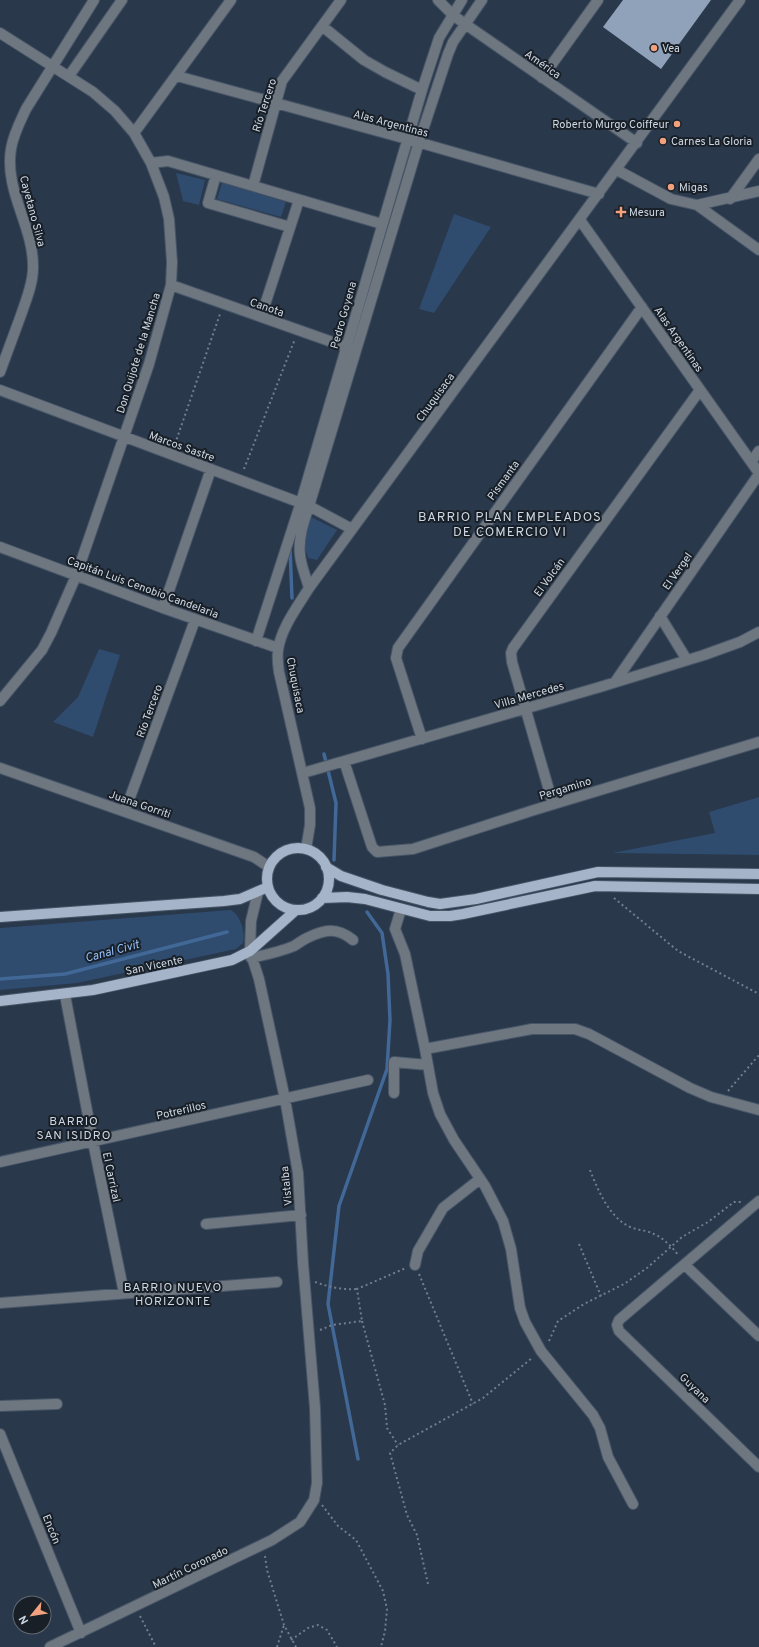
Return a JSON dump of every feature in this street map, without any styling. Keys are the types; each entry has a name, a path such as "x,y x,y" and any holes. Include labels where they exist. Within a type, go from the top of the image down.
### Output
{"main road":[{"path":"292,848 306,849 320,858 326,867 328,883 322,898 310,907 296,910 278,902 274,898 268,887 267,877 269,867 275,858 283,852 292,848"},
{"path":"326,867 348,879 382,890 440,904 476,899 598,872 759,874"},
{"path":"322,898 356,898 430,916 454,916 584,888 605,885 759,890"},
{"path":"0,917 224,901 240,899 268,887"},
{"name":"San Vicente","path":"0,1001 65,995 232,960 251,954 296,910"}],"street":[{"name":"Cayetano Silva","path":"0,372 30,288 34,270 28,233 11,178 11,148 17,128 26,109 94,0"},
{"path":"69,76 122,0"},
{"path":"134,133 231,0"},
{"name":"Río Tercero","path":"253,186 282,82 341,0"},
{"name":"América","path":"438,0 453,15 465,24 637,143"},
{"name":"Pedro Goyena","path":"351,349 382,224 422,90 439,38 462,0"},
{"name":"Pedro Goyena","path":"256,641 305,504 351,349 448,54 453,42 482,0"},
{"path":"542,78 598,0"},
{"name":"Chuquisaca","path":"306,849 310,825 310,808 279,672 278,648 284,632 309,588 637,143 740,0"},
{"path":"322,26 364,60 422,90"},
{"name":"Don Quijote de la Mancha","path":"0,33 93,92 115,111 134,133 152,163 164,197 169,219 172,262 171,285 149,364 76,576 42,650 0,701"},
{"name":"Alas Argentinas","path":"177,76 419,142 599,194"},
{"path":"730,199 759,159"},
{"path":"152,163 168,161 382,224"},
{"path":"617,170 671,199 697,205 759,250"},
{"path":"216,175 208,203 290,227"},
{"path":"697,205 730,199 759,191"},
{"path":"261,317 298,200"},
{"name":"Alas Argentinas","path":"580,220 759,473"},
{"name":"Canota","path":"171,285 351,349"},
{"name":"Pismanta","path":"422,738 396,658 398,648 642,306"},
{"name":"Marcos Sastre","path":"0,390 305,504 352,529"},
{"name":"El Volcán","path":"553,804 512,662 512,648 700,390"},
{"path":"752,462 759,451"},
{"path":"163,608 211,469"},
{"name":"El Vergel","path":"615,682 759,473"},
{"name":"Pedro Goyena","path":"305,504 299,546 300,556 309,588"},
{"name":"Capitán Luis Cenobio Candelaria","path":"0,547 195,620 278,648"},
{"path":"660,616 687,660"},
{"name":"Río Tercero","path":"125,811 195,620"},
{"name":"Villa Mercedes","path":"303,773 525,709 687,660 740,642 759,632"},
{"name":"Pergamino","path":"344,761 372,847 377,852 413,849 553,804 759,742"},
{"name":"Juana Gorriti","path":"0,768 254,857 269,867"},
{"name":"Vistalba","path":"258,892 251,921 251,954 259,979 285,1098 298,1173 304,1278 315,1408 317,1483"},
{"path":"401,909 395,929 405,954 433,1093 440,1114 454,1140 480,1179 503,1220 511,1250 520,1308 525,1322 541,1351 593,1415 600,1428 608,1457 633,1504"},
{"name":"San Vicente","path":"251,954 295,946 307,938 326,931 337,930 346,934 353,940"},
{"name":"El Carrizal","path":"65,995 124,1293"},
{"path":"425,1049 532,1029 575,1029 589,1034 690,1088 759,1110"},
{"path":"394,1093 394,1062 428,1065"},
{"name":"Potrerillos","path":"0,1162 368,1080"},
{"path":"415,1264 418,1251 443,1208 480,1179"},
{"path":"759,1201 685,1265 759,1336"},
{"path":"206,1224 301,1215"},
{"name":"Guyana","path":"685,1265 619,1320 617,1325 620,1331 759,1467"},
{"path":"0,1303 278,1282"},
{"path":"0,1406 57,1404"},
{"name":"Encón","path":"0,1434 81,1633"},
{"name":"Martín Coronado","path":"50,1647 136,1607 272,1540 300,1522 307,1513 314,1498 317,1483"}],"path":[{"path":"171,454 223,304"},
{"path":"239,480 298,330"},
{"path":"605,885 615,900 678,951 759,994"},
{"path":"721,1099 759,1055"},
{"path":"590,1170 600,1195 619,1219 635,1229 656,1235 671,1246 685,1265"},
{"path":"428,1584 417,1535 407,1515 390,1453 398,1445 483,1398 541,1351 548,1343 558,1321 584,1304 624,1284 641,1272 682,1237 708,1222 734,1202 742,1202 750,1209"},
{"path":"579,1244 601,1296"},
{"path":"304,1278 329,1287 347,1290 357,1289 415,1264 473,1404"},
{"path":"357,1289 362,1321 385,1405 388,1428 398,1445"},
{"path":"308,1333 332,1325 362,1321"},
{"path":"314,1498 327,1510 338,1526 356,1540 383,1591 387,1609 385,1630 381,1647"},
{"path":"272,1540 265,1556 267,1570 284,1625 296,1647"},
{"path":"136,1607 156,1647"},
{"path":"277,1647 284,1625"},
{"path":"292,1640 308,1628 318,1625 327,1630 337,1647"}],"shaded area":[{"path":"176,173 205,180 199,205 183,201"},
{"path":"222,183 286,202 281,217 217,199"},
{"path":"454,214 491,227 434,313 419,309"},
{"path":"311,517 337,530 317,560 308,558 304,545"},
{"path":"99,649 120,655 93,737 53,722 78,697"},
{"path":"759,797 759,855 612,853 715,833 709,812"},
{"path":"230,910 237,915 244,934 243,943 236,949 77,983 0,990 0,928"}],"building":[{"name":"Vea","path":"623,0 711,0 661,69 603,27"}],"waterway":[{"name":"Canal Civit","path":"290,548 292,598"},
{"name":"Canal Civit","path":"324,754 336,803 334,860"},
{"path":"358,1459 328,1304 339,1206 387,1069 390,1020 388,974 382,933 367,912"},
{"name":"Canal Civit","path":"0,979 65,974 227,932"}],"place":[{"name":"Vea","path":"654,48"},
{"name":"Roberto Murgo Coiffeur","path":"677,124"},
{"name":"Carnes La Gloria","path":"663,141"},
{"name":"Migas","path":"671,187"},
{"name":"Mesura","path":"621,212"}],"district":[{"name":"BARRIO PLAN EMPLEADOS DE COMERCIO VI","path":"510,524"},
{"name":"BARRIO SAN ISIDRO","path":"74,1128"},
{"name":"BARRIO NUEVO HORIZONTE","path":"173,1294"}]}
